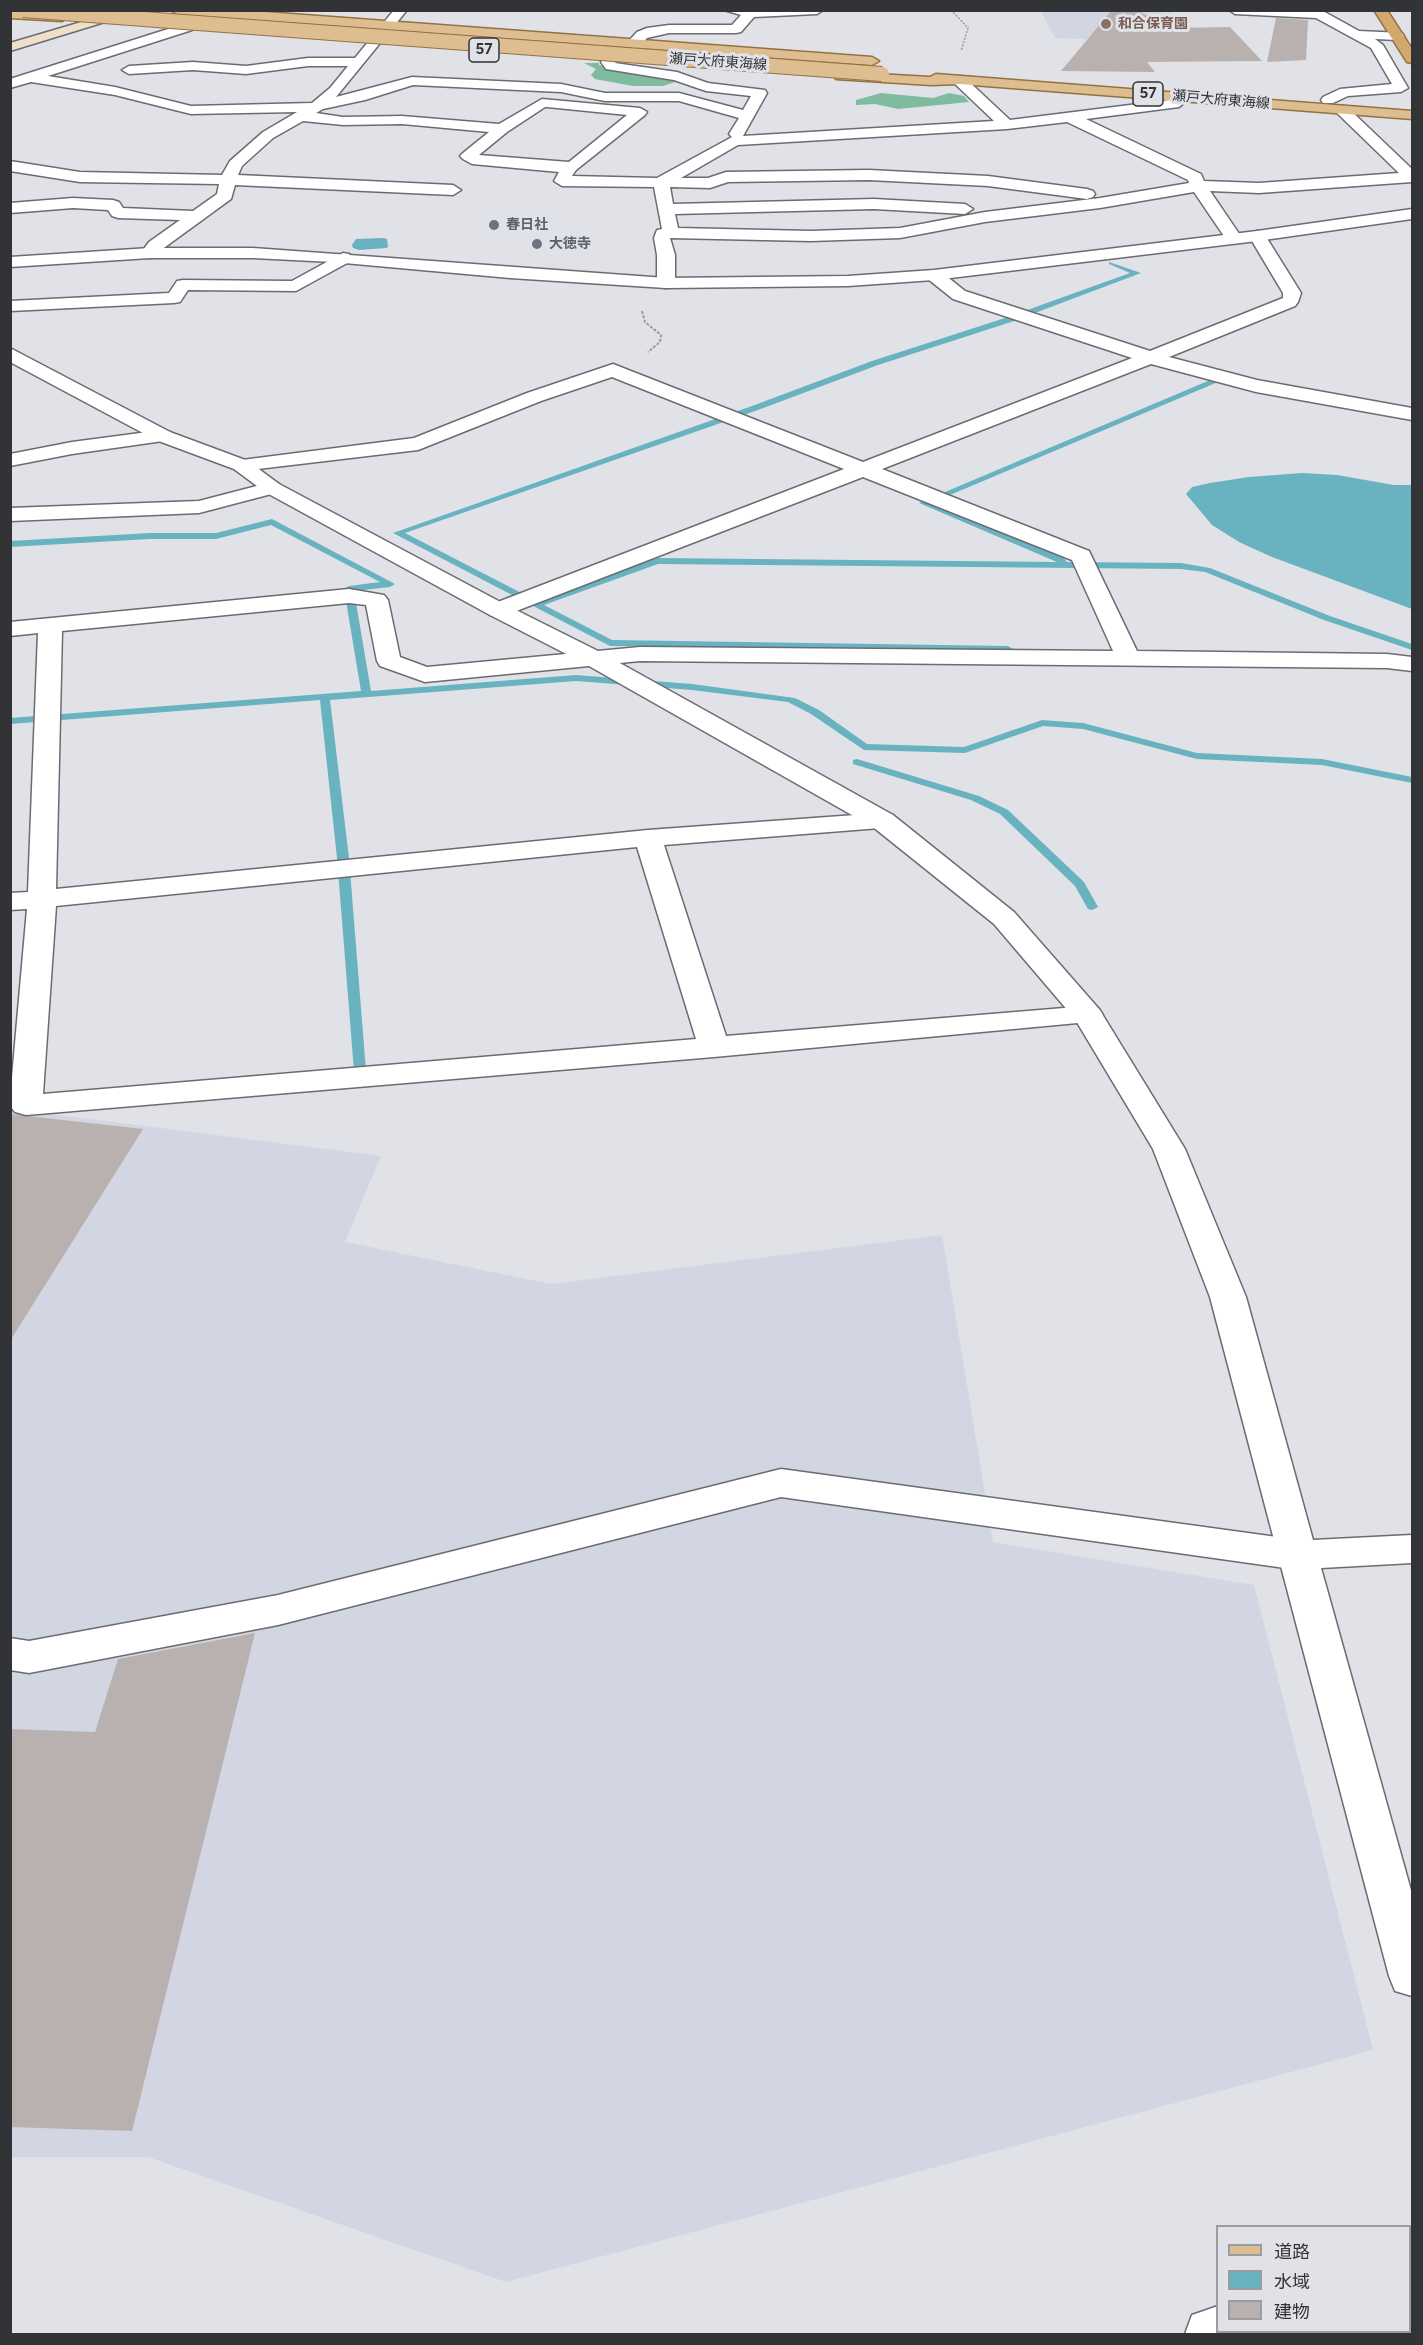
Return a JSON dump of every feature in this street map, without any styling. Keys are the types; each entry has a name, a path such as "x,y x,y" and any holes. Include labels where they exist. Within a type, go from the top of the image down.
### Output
{"highway":[{"path":"1380,10 1413,59"}],"main road":[{"name":"瀬戸大府東海線","path":"112,10 1413,106"},
{"path":"10,47 138,10"},
{"name":"57","path":"177,10 633,44 886,68"},
{"name":"瀬戸大府東海線","path":"14,13 886,68 959,80 1413,115"},
{"name":"57","path":"14,13 883,79 959,80"},
{"name":"57","path":"927,66 986,75"}],"street":[{"path":"238,15 254,10"},
{"path":"150,253 155,246 225,196 228,180 235,164 241,158 268,135 317,106 335,91 401,10"},
{"path":"730,10 750,13 818,10"},
{"path":"1235,10 1319,14 1376,45 1401,88 1345,92 1328,100"},
{"path":"633,44 642,35 661,30 736,29 750,13"},
{"path":"10,84 187,27"},
{"path":"1356,35 1397,36"},
{"path":"611,59 608,62 611,66 677,76 706,87 760,93"},
{"path":"129,70 193,66 246,70 308,62 357,62"},
{"path":"734,141 746,115 760,93 764,70"},
{"path":"33,78 115,91 191,110 317,106 360,97 412,81 443,81 561,88 605,97 679,98 746,115"},
{"path":"959,80 1007,125"},
{"path":"661,183 734,141 1007,125 1174,104 1184,97"},
{"path":"542,103 640,112 570,167 472,159 468,156 502,129 542,103"},
{"path":"1342,110 1412,177"},
{"path":"300,116 343,121 402,120 502,129"},
{"path":"1069,117 1194,177 1234,238"},
{"path":"10,165 31,155"},
{"path":"10,165 80,177 228,180 453,190"},
{"path":"570,167 562,181 710,183 726,177 869,175 1010,183 1118,200"},
{"path":"666,283 663,234 811,236 900,233 995,216 1118,200 1198,186 1259,188 1412,177"},
{"path":"661,183 671,233"},
{"path":"10,208 83,203 113,205 118,213 196,216"},
{"path":"666,209 874,204 980,210 995,216"},
{"path":"10,262 150,253 253,253 666,283 848,281 934,275 1257,236 1413,214"},
{"path":"498,610 1152,358 1289,302 1292,293 1257,236"},
{"path":"10,306 174,298 183,285 296,286 343,258"},
{"path":"934,275 959,295 1152,358 1256,386 1413,414"},
{"path":"10,354 164,436 241,465 272,488 498,610 591,657 884,821 1004,918 1088,1015 1169,1149 1228,1297 1413,1976"},
{"path":"241,465 418,444 534,396 613,370 1080,556 1129,659"},
{"path":"10,460 72,448 164,436"},
{"path":"10,515 199,507 272,488"},
{"path":"10,629 349,596 376,600 389,661 425,675 640,654 1387,661 1413,664"},
{"path":"50,625 42,900 26,1105 1088,1015"},
{"path":"10,902 648,838 884,821"},
{"path":"648,838 714,1048"},
{"path":"10,1654 29,1657 278,1610 781,1484 1299,1555 1413,1549"}],"path":[{"path":"951,10 968,28 958,57"},
{"path":"613,370 635,360 660,342 661,335 645,322 642,312 644,294 641,281"}],"shaded area":[{"name":"和合保育園","path":"1041,11 1174,11 1164,22 1167,26 1138,41 1055,38"},
{"path":"11,1109 381,1156 345,1242 551,1284 942,1235 993,1542 1254,1585 1373,2050 506,2282 148,2157 11,2157"}],"green space":[{"path":"584,63 599,63 599,65 681,80 663,86 633,86 595,79 591,75 596,69"},
{"path":"881,93 933,98 949,93 964,96 969,102 898,109 875,104 856,105 856,100"}],"water":[{"path":"356,239 387,239 388,247 386,248 359,250 353,248 352,245"},
{"path":"1302,473 1337,475 1394,485 1412,485 1412,609 1272,557 1239,542 1212,525 1186,494 1192,487 1210,483"}],"building":[{"path":"1112,10 1139,10 1145,15 1152,14 1172,28 1230,27 1262,61 1147,62 1155,72 1061,71"},
{"path":"1276,18 1308,20 1306,60 1267,62"},
{"path":"10,1114 143,1129 10,1341"},
{"path":"255,1633 132,2131 10,2127 10,1729 95,1732 118,1659"}],"waterway":[{"path":"536,605 397,533 755,408 875,363 1008,320 1137,273 1111,263"},
{"path":"1064,565 1060,559 1047,553 923,503 1215,380"},
{"path":"10,544 150,536 216,536 272,522 390,584 349,589 367,694"},
{"path":"536,605 657,561 1064,565"},
{"path":"1064,565 1181,566 1207,570 1327,618 1412,647"},
{"path":"536,605 610,643 1008,649"},
{"path":"367,694 576,678 692,687 791,700 815,712 864,747 965,750 1042,723 1083,726 1197,756 1322,762 1412,780"},
{"path":"325,697 367,694"},
{"path":"10,721 325,697"},
{"path":"325,697 343,858 360,1071"},
{"path":"857,762 975,798 1004,812 1080,884 1092,907"}],"place":[{"name":"和合保育園","path":"1106,24"},
{"name":"春日社","path":"494,225"},
{"name":"大徳寺","path":"537,244"}]}
